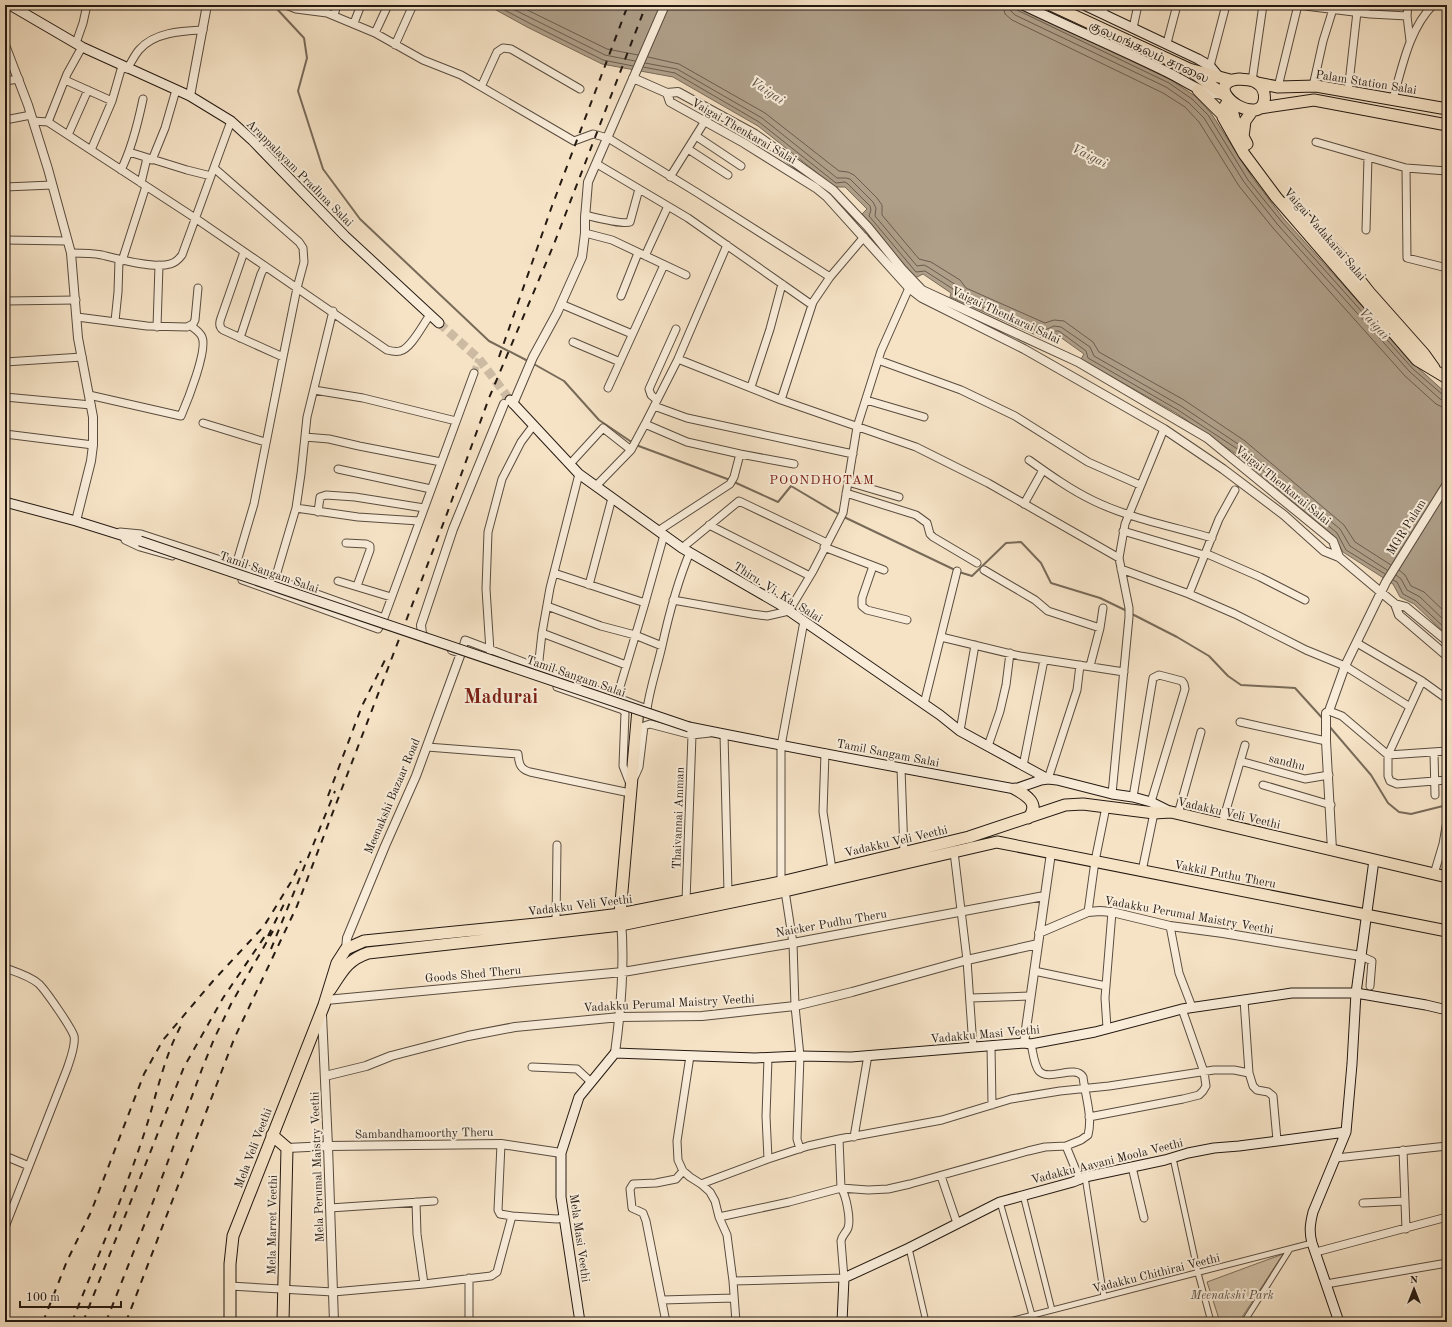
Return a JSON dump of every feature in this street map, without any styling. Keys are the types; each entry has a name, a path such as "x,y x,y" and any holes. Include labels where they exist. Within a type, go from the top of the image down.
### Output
{"main road":[{"name":"Arappalayam Pradhna Salai","path":"10,5 79,45 125,68 190,96 231,121 253,140 345,236 439,323"},
{"name":"குலமங்கலம் சாலை","path":"1023,5 1168,72 1198,90 1228,99"},
{"path":"1051,5 1189,69 1225,79 1226,84 1224,88 1228,99 1222,111 1223,115"},
{"name":"குலமங்கலம் சாலை","path":"1084,5 1104,9 1133,28 1167,43 1210,66 1225,79"},
{"path":"1189,69 1242,108 1256,109 1314,100 1447,125"},
{"name":"Palam Station Salai","path":"1225,79 1239,79 1278,87 1313,86 1447,109"},
{"path":"1243,137 1245,121 1263,102 1265,96 1263,88 1255,82"},
{"name":"Vaigai Vadakarai Salai","path":"1198,90 1223,115 1244,154 1276,197 1418,360 1442,374"},
{"name":"Vaigai Vadakarai Salai","path":"1228,99 1232,114 1250,150 1283,195 1343,259 1368,292 1442,374"},
{"name":"Thiru. Vi. Ka. Salai","path":"509,402 579,474 661,533 686,550 789,611 924,704 960,731 1048,779"},
{"name":"Tamil Sangam Salai","path":"5,502 76,521 140,541 643,709 690,731 714,732 781,746 1015,789"},
{"path":"620,919 632,767 643,709"},
{"path":"1015,789 1041,780 1057,780 1151,802 1175,813"},
{"path":"1015,789 1028,797 1031,801 1033,806 1032,814 1028,818"},
{"name":"Vadakku Veli Veethi","path":"346,949 364,941 556,922 620,919 686,901 728,892 783,886 832,870 969,837 1065,805 1083,804 1154,813 1175,813 1447,877"},
{"path":"997,842 996,833 999,827"},
{"name":"Vadakku Veli Veethi","path":"368,953 620,919 997,842"},
{"name":"Vakkil Puthu Theru","path":"997,842 1447,931"},
{"path":"1339,1322 1312,1243 1310,1226 1313,1212 1346,1132 1356,993 1374,860"},
{"path":"346,949 368,953"},
{"name":"Mela Veli Veethi","path":"230,1322 230,1264 233,1236 328,995 337,963 346,949"},
{"name":"Mela Veli Veethi","path":"328,995 346,966 352,960 368,953"},
{"name":"Vadakku Masi Veethi","path":"615,1053 768,1058 800,1056 851,1057 1027,1044 1095,1032 1192,1007 1292,992 1356,993 1447,1010"},
{"name":"Mela Masi Veethi","path":"580,1322 560,1197 561,1153 579,1097 615,1053"},
{"name":"Vadakku Aavani Moola Veethi","path":"844,1278 909,1248 1000,1202 1023,1195 1082,1178 1207,1149 1346,1132"},
{"path":"272,1135 287,1148"},
{"name":"Mela Marret Veethi","path":"283,1322 287,1148"},
{"path":"842,1322 844,1278"}],"street":[{"path":"48,122 79,45 87,5"},
{"path":"190,96 207,5"},
{"path":"286,5 296,9 307,7 334,15 375,33 423,60 461,75 574,141 592,134 608,138 830,277"},
{"path":"334,15 337,5"},
{"path":"354,24 361,5"},
{"path":"375,33 388,5"},
{"path":"395,45 413,5"},
{"path":"630,790 623,766 625,714 623,710 461,653 425,638 422,634 421,625 453,529 509,402 561,304 582,257 588,182 665,5"},
{"path":"1133,28 1138,5"},
{"path":"1167,43 1177,5"},
{"path":"1210,66 1226,5"},
{"path":"1255,82 1263,5"},
{"path":"1278,87 1298,5 1365,13 1407,16"},
{"path":"1365,13 1366,5"},
{"path":"1408,5 1407,16 1410,41"},
{"path":"1393,99 1410,41 1428,10 1433,5"},
{"path":"1313,86 1323,41 1334,9"},
{"path":"1348,92 1357,12"},
{"path":"91,150 125,68 139,50 149,42 163,35 181,31 203,30"},
{"path":"5,45 32,118 71,253 78,338 93,417 93,445 91,461 76,521"},
{"path":"481,87 497,52 504,48 511,49 580,88"},
{"name":"Vaigai Thenkarai Salai","path":"634,76 667,92 678,92 755,134 833,190 922,290 1078,362 1207,438 1333,541 1339,557"},
{"path":"5,81 18,79"},
{"path":"65,80 112,100"},
{"path":"68,135 88,90"},
{"path":"115,321 121,260 150,159 165,128 176,90"},
{"name":"Vaigai Thenkarai Salai","path":"667,92 670,102 744,143 816,188 864,237 909,288 922,298 1024,349 1164,429 1223,468 1284,515 1324,551 1339,557 1395,604 1406,608 1447,642"},
{"path":"121,170 129,152 143,99"},
{"path":"5,120 32,118 48,122 195,218 387,350 400,351 406,349 430,315"},
{"path":"71,253 101,255 121,260 159,265 168,265 174,262 182,255 231,121"},
{"path":"670,177 705,121"},
{"path":"696,136 741,166"},
{"path":"1316,142 1406,168 1447,171"},
{"path":"688,149 728,175"},
{"path":"129,152 211,176"},
{"path":"1366,230 1368,157"},
{"path":"597,164 668,206 727,245 812,305"},
{"path":"214,168 299,242 303,248 304,262 297,288 265,442 254,504 236,565"},
{"path":"1406,168 1407,258 1447,268"},
{"path":"5,187 52,185"},
{"path":"585,215 608,219 622,224 630,222 639,189"},
{"path":"646,256 668,206"},
{"path":"585,233 612,240 686,275"},
{"path":"781,400 812,305 830,277 864,237"},
{"path":"5,240 67,241"},
{"path":"596,486 631,450 678,359 727,245"},
{"path":"244,252 221,318 220,325 223,330 283,357"},
{"path":"621,296 638,253"},
{"path":"157,327 159,265"},
{"path":"608,388 664,265"},
{"path":"240,338 261,274 266,266"},
{"path":"751,387 770,329 782,284"},
{"path":"191,326 194,320 198,288"},
{"path":"673,600 767,616 789,611 810,576 841,516 857,427 881,351 909,288"},
{"path":"5,301 76,300"},
{"path":"561,304 632,334"},
{"path":"275,578 296,508 307,417 332,311"},
{"path":"77,317 157,327 191,326 202,337 203,343 194,381 181,416 89,395"},
{"path":"676,329 649,389 656,403 687,418 853,454"},
{"path":"573,342 620,362"},
{"path":"5,362 82,358"},
{"path":"678,359 781,400 916,447 988,483 1119,558"},
{"path":"878,360 960,390 1015,416 1088,462 1140,485"},
{"path":"105,530 140,547 190,562 378,629 384,618 474,373"},
{"path":"314,390 363,398 456,421"},
{"path":"5,397 91,406"},
{"path":"866,400 924,417"},
{"path":"203,423 265,442"},
{"path":"645,424 687,442 794,464"},
{"path":"490,650 486,589 488,532 502,479 521,442 533,426"},
{"path":"570,464 603,428 631,450"},
{"path":"1112,794 1129,617 1129,608 1119,558 1124,524 1164,429"},
{"path":"5,434 93,445"},
{"path":"305,436 329,439 441,462"},
{"path":"617,697 645,603 661,533 732,480 740,454"},
{"path":"1029,460 1072,490 1086,497 1129,514 1212,538"},
{"path":"338,469 431,489"},
{"path":"1024,504 1043,470"},
{"path":"538,669 547,606 579,474"},
{"path":"848,482 899,497"},
{"name":"MGR Palam","path":"1332,850 1331,804 1326,741 1328,712 1345,666 1386,582 1447,484"},
{"path":"1189,594 1219,519 1235,490"},
{"path":"846,493 916,515 927,523 930,534 933,537 977,563"},
{"path":"318,512 320,497 326,494 424,508"},
{"path":"589,585 612,498"},
{"path":"461,653 464,640 538,669 617,697 643,709 650,693 686,550 709,525 739,501 825,545 884,570"},
{"path":"296,508 358,517 419,521"},
{"path":"709,525 810,576"},
{"path":"105,530 141,534 275,578 384,618"},
{"path":"1123,531 1205,554 1260,577 1305,600"},
{"path":"346,542 366,544 370,546 370,550 357,586"},
{"path":"873,566 862,598 862,606 866,610 907,620"},
{"path":"1120,569 1189,594 1235,614 1306,650 1345,666 1410,707"},
{"path":"984,570 1035,600 1048,611 1100,628"},
{"path":"924,704 957,571"},
{"path":"554,573 645,603"},
{"path":"338,581 391,597"},
{"name":"Vaigai Thenkarai Salai","path":"1395,604 1399,615 1447,656"},
{"path":"547,606 601,626 635,635 662,646"},
{"path":"1090,666 1100,628 1103,608"},
{"path":"800,1149 797,1139 800,1056 795,1006 793,943 783,886 781,746 804,622"},
{"path":"542,633 626,665"},
{"path":"941,637 1010,654 1124,672"},
{"path":"1357,643 1422,682 1447,699"},
{"path":"960,731 975,645"},
{"name":"Meenakshi Bazaar Road","path":"346,949 347,938 416,776 461,653"},
{"path":"988,746 1000,711 1006,685 1010,654"},
{"path":"1023,766 1044,660"},
{"path":"1048,779 1077,690 1080,665"},
{"path":"1133,797 1152,683 1156,676 1164,676 1182,681 1185,689 1151,802"},
{"path":"1422,682 1388,755 1388,776 1390,781 1394,784 1403,785 1447,780"},
{"path":"1328,712 1342,716 1388,755 1447,751"},
{"path":"1240,722 1326,741"},
{"path":"630,790 639,767 644,726 650,724 690,731"},
{"name":"Thaivannai Amman","path":"686,901 690,731"},
{"path":"1175,813 1201,732"},
{"path":"724,734 728,892"},
{"path":"1222,824 1245,745"},
{"path":"426,747 518,754 521,768 530,772 630,790"},
{"path":"1434,752 1435,795"},
{"path":"825,753 823,812 832,870"},
{"name":"sandhu","path":"1240,761 1306,779 1329,775"},
{"path":"901,768 904,853"},
{"path":"1263,785 1331,804"},
{"path":"1088,912 1095,861 1106,807"},
{"path":"1142,871 1154,813"},
{"path":"1434,874 1443,844 1447,821"},
{"path":"556,922 557,845"},
{"path":"954,852 967,960 973,1047"},
{"path":"719,1217 789,1202 841,1188 868,1190 888,1189 941,1176 1028,1151 1046,1147 1066,1146 1081,1140 1088,1135 1089,1117 1083,1077 1079,1073 1042,1073 1036,1066 1027,1044 1030,996 1051,853"},
{"name":"Naicker Pudhu Theru","path":"623,972 793,943 1044,896"},
{"name":"Vadakku Perumal Maistry Veethi","path":"1039,933 1088,912 1100,911 1112,912 1170,926 1231,934 1361,956"},
{"path":"1107,1028 1105,998 1112,912"},
{"path":"615,1053 620,1017 623,972 620,919"},
{"path":"1170,926 1179,974 1192,1007"},
{"name":"Vadakku Perumal Maistry Veethi","path":"325,1076 366,1066 392,1056 468,1036 515,1027 620,1017 702,1016 795,1006 852,992 967,960 1038,944"},
{"path":"1361,956 1372,961 1370,986"},
{"path":"5,968 27,976 38,983 62,1016 74,1036 72,1054 67,1069 5,1227"},
{"path":"1034,971 1106,986"},
{"name":"Goods Shed Theru","path":"328,995 623,972"},
{"path":"970,998 1030,996"},
{"path":"1244,1000 1249,1073 1255,1089 1268,1092 1273,1096 1277,1140"},
{"path":"1089,1117 1199,1095 1204,1091 1206,1086 1204,1072 1182,1009"},
{"name":"Mela Perumal Maistry Veethi","path":"321,1011 328,1146 334,1322"},
{"path":"990,1046 992,1105"},
{"path":"854,1136 868,1055"},
{"path":"690,1056 677,1141 678,1160 683,1171 690,1178 701,1184 710,1192 715,1201 719,1217 727,1235 733,1281 736,1322"},
{"path":"768,1058 766,1116 768,1159"},
{"path":"532,1067 577,1070 591,1082"},
{"path":"701,1184 768,1159 800,1149 839,1139 942,1120 1011,1099 1060,1090 1084,1089 1124,1084 1204,1072 1234,1070 1249,1073"},
{"path":"733,1281 844,1278 841,1241 842,1236 848,1227 849,1218 844,1193 841,1188 839,1139"},
{"path":"502,1144 498,1210 500,1214 557,1219 564,1218"},
{"name":"Sambandhamoorthy Theru","path":"287,1148 328,1146 502,1144 561,1153"},
{"path":"1066,1146 1082,1178 1104,1297"},
{"path":"1336,1158 1447,1146"},
{"path":"1403,1150 1406,1229"},
{"path":"5,1156 29,1166"},
{"path":"1173,1158 1198,1273 1211,1322"},
{"path":"1132,1167 1144,1218"},
{"path":"666,1322 646,1221 643,1214 632,1208 630,1189 633,1184 656,1183 676,1179 683,1171"},
{"path":"941,1176 957,1223"},
{"path":"1023,1195 1052,1310"},
{"path":"330,1208 434,1201"},
{"path":"416,1202 417,1234 424,1284"},
{"path":"1000,1202 1032,1315"},
{"path":"1362,1203 1405,1202"},
{"path":"230,1286 333,1292 492,1276 497,1272 512,1216"},
{"path":"1316,1252 1447,1217"},
{"name":"Vadakku Chithirai Veethi","path":"1006,1322 1312,1243"},
{"path":"909,1248 926,1322"},
{"path":"1244,1322 1290,1249"},
{"path":"1326,1284 1447,1263"},
{"path":"468,1278 469,1322"},
{"path":"662,1300 734,1298"}],"green space":[{"name":"Meenakshi Park","path":"1283,1254 1239,1322 1220,1322 1207,1282"}],"water":[{"name":"Vaigai","path":"487,5 1015,5 1171,80 1195,96 1211,113 1252,177 1284,219 1416,366 1447,394 1447,635 1414,604 1400,597 1393,584 1343,552 1334,536 1236,454 1176,413 1081,359 1084,354 1056,334 1047,340 950,297 951,293 923,274 915,278 862,214 867,209 845,187 835,187 758,126 673,77 602,64 527,27"}],"waterway":[{"path":"271,5 277,9 304,38 307,58 298,91 323,169 360,219 489,341 528,361"},
{"path":"532,363 564,381 599,420 633,443"},
{"path":"636,445 730,480"},
{"path":"734,482 778,502 791,486 840,515"},
{"path":"844,517 955,570"},
{"path":"959,572 972,576 1006,543 1021,542 1041,563 1051,583 1100,598 1127,611"},
{"path":"1130,613 1177,637 1209,656 1228,676 1241,685 1295,688 1324,720"},
{"path":"1329,726 1371,775 1388,803 1399,812 1411,814 1447,805"}],"tunnel":[{"path":"439,323 479,359 510,400"},
{"path":"474,373 479,359"},
{"path":"504,404 507,396"}],"railway":[{"path":"499,357 552,206 628,5"},
{"path":"126,1322 234,1039 297,906 445,519 489,398 554,244 646,5"},
{"path":"328,796 362,706 386,658"},
{"path":"271,949 335,791"},
{"path":"43,1322 67,1261 91,1212 144,1074 163,1040 213,981 264,926 291,882 301,861"},
{"path":"268,936 284,904"},
{"path":"106,1322 214,1039 231,1004 273,931"},
{"path":"83,1322 184,1067 223,998 265,936"},
{"path":"72,1322 135,1161 170,1049 183,1022"}],"district":[{"name":"POONDHOTAM","path":"822,479"},
{"name":"Madurai","path":"501,696"}]}
